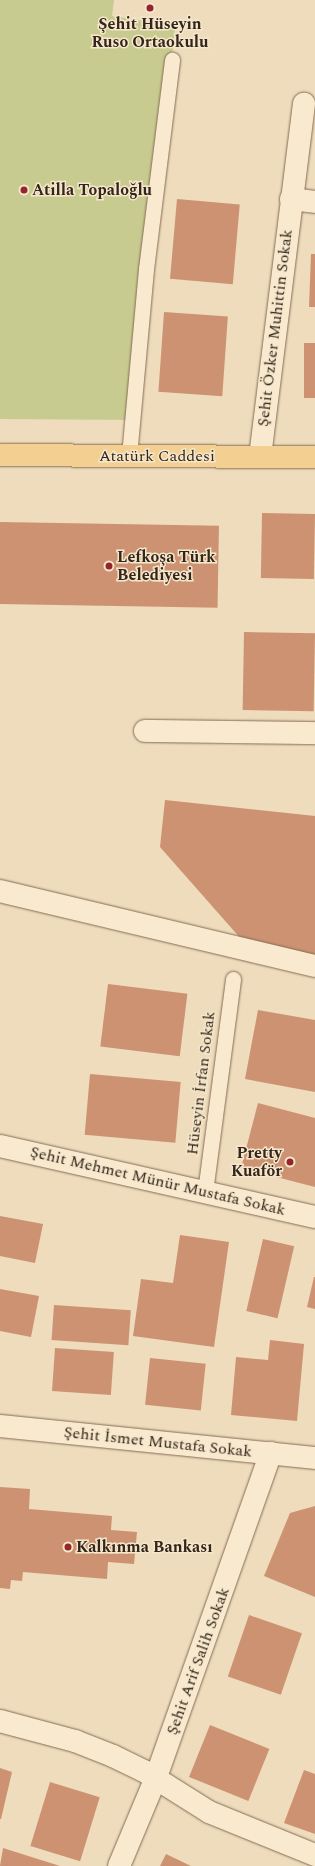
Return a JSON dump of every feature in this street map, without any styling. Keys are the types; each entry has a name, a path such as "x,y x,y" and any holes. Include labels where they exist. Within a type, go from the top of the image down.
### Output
{"main road":[{"name":"Atatürk Caddesi","path":"0,455 315,457"}],"street":[{"name":"Şehit Özker Muhittin Sokak","path":"260,457 304,104"},
{"path":"291,199 315,202"},
{"path":"145,731 315,733"},
{"path":"0,891 315,966"},
{"name":"Şehit Mehmet Münür Mustafa Sokak","path":"0,1146 315,1216"},
{"name":"Şehit İsmet Mustafa Sokak","path":"0,1426 315,1458"},
{"name":"Şehit Arif Salih Sokak","path":"119,1866 155,1780 271,1453"},
{"path":"0,1721 75,1741 144,1771 155,1780 208,1812 315,1855"}],"lane":[{"path":"129,456 146,269 172,60"},
{"name":"Hüseyin İrfan Sokak","path":"206,1192 232,979"}],"green space":[{"path":"0,0 114,0 112,16 175,26 138,420 0,419"}],"building":[{"path":"177,199 240,204 233,284 170,279"},
{"path":"311,254 315,254 315,307 309,307"},
{"path":"164,312 228,316 222,396 158,392"},
{"path":"304,343 315,343 315,398 304,398"},
{"path":"262,513 315,514 314,579 261,578"},
{"name":"Lefkoşa Türk Belediyesi","path":"0,522 219,526 218,608 0,604"},
{"path":"244,632 315,633 314,711 243,710"},
{"path":"165,800 315,816 315,955 249,948 160,847"},
{"path":"108,984 187,994 180,1056 100,1047"},
{"path":"258,1010 315,1020 315,1092 245,1079"},
{"path":"90,1074 181,1082 175,1143 85,1135"},
{"path":"258,1103 315,1118 315,1187 241,1168"},
{"path":"0,1216 43,1224 35,1263 0,1256"},
{"path":"180,1235 229,1242 214,1347 133,1336 141,1279 173,1283"},
{"path":"263,1239 294,1246 278,1318 246,1311"},
{"path":"315,1277 315,1309 307,1307"},
{"path":"0,1289 39,1296 31,1337 0,1331"},
{"path":"54,1305 131,1310 128,1345 52,1340"},
{"path":"270,1340 304,1344 297,1421 231,1415 236,1357 268,1360"},
{"path":"55,1348 114,1352 111,1395 52,1391"},
{"path":"150,1358 206,1364 201,1411 145,1405"},
{"name":"Kalkınma Bankası","path":"0,1487 30,1489 29,1509 112,1516 111,1530 137,1532 134,1564 108,1562 107,1579 23,1572 22,1581 11,1580 10,1589 0,1588"},
{"path":"315,1506 315,1597 264,1576 290,1513"},
{"path":"249,1615 302,1633 281,1695 228,1676"},
{"path":"210,1725 269,1749 248,1801 189,1777"},
{"path":"0,1768 12,1772 1,1819 0,1819"},
{"path":"304,1770 315,1774 315,1834 284,1823"},
{"path":"50,1782 100,1797 80,1861 30,1846"},
{"path":"3,1848 60,1866 0,1866"},
{"path":"166,1854 191,1866 160,1866"}],"place":[{"name":"Şehit Hüseyin Ruso Ortaokulu","path":"150,8"},
{"name":"Atilla Topaloğlu","path":"24,190"},
{"name":"Lefkoşa Türk Belediyesi","path":"109,566"},
{"name":"Pretty Kuaför","path":"290,1162"},
{"name":"Kalkınma Bankası","path":"68,1547"}]}
